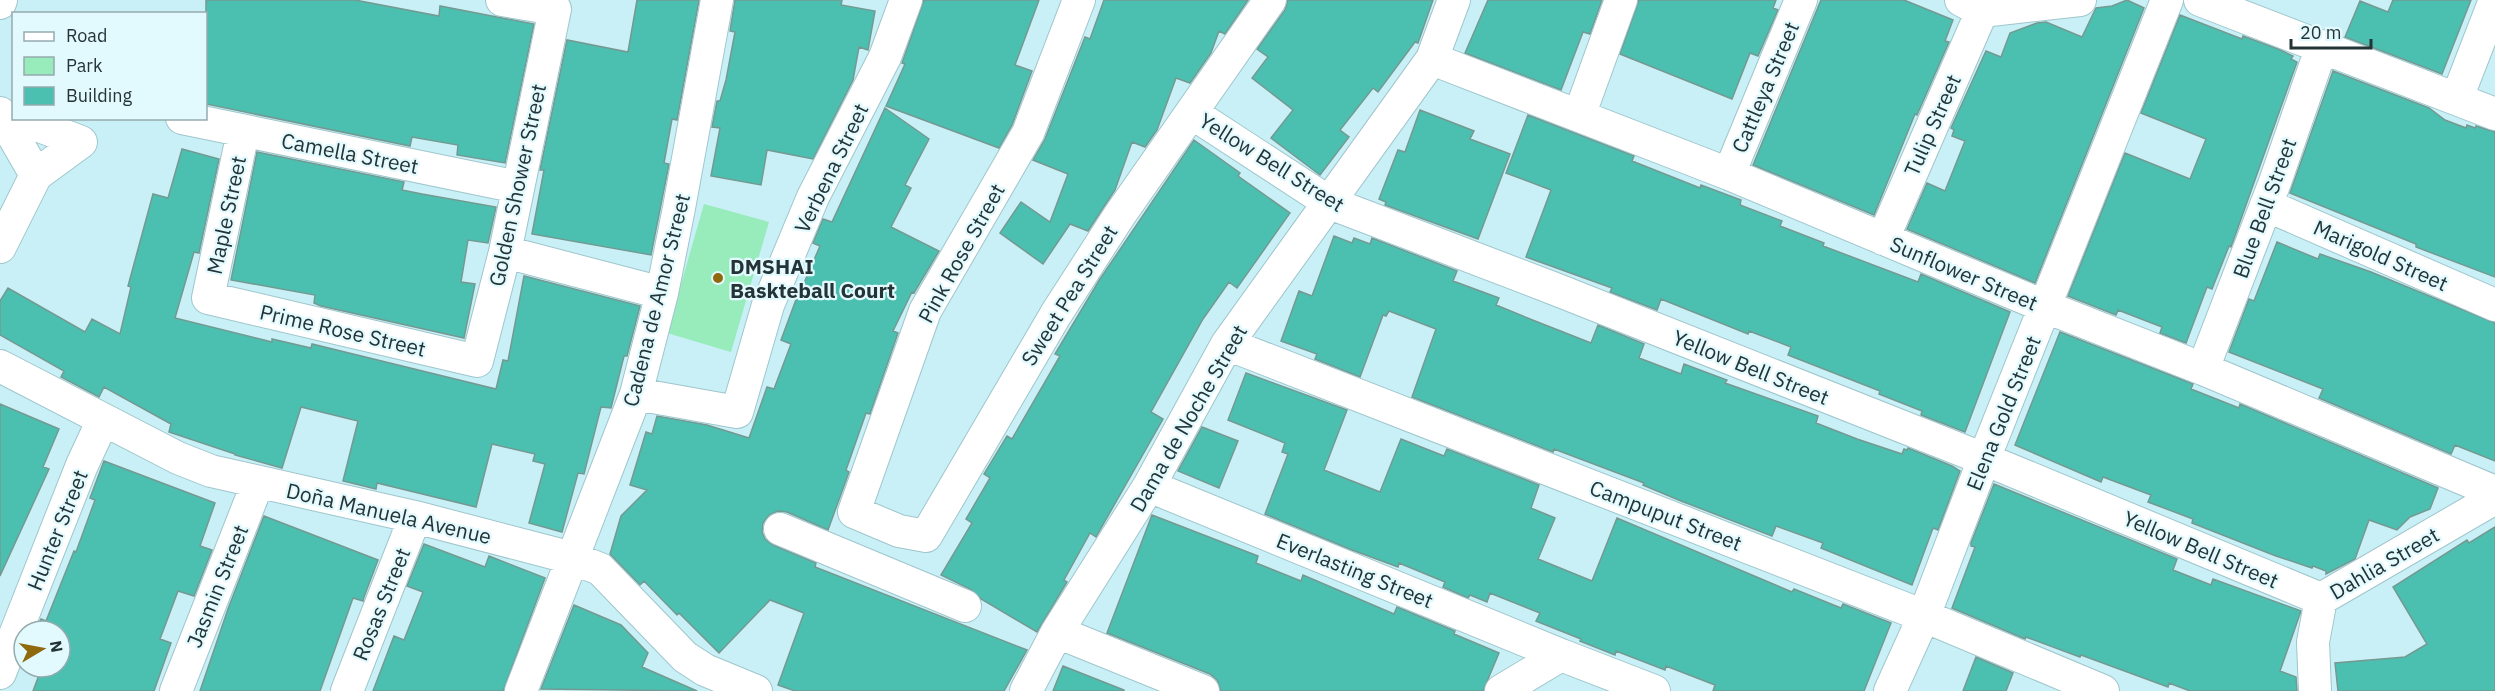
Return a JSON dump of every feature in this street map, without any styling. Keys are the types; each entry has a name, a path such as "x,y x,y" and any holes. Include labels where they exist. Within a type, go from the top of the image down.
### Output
{"street":[{"name":"Golden Shower Street","path":"477,361 504,252 555,9 502,0"},
{"name":"Cadena de Amor Street","path":"521,691 636,394 662,293 717,0"},
{"name":"Verbena Street","path":"636,394 737,412 768,305 813,197 885,57 906,0"},
{"name":"Pink Rose Street","path":"854,512 925,311 1028,133 1079,0"},
{"name":"Sweet Pea Street","path":"854,512 899,531 926,536 1056,314 1119,216 1270,0"},
{"name":"Dama de Noche Street","path":"1026,691 1058,632 1149,486 1227,344 1432,59 1454,0"},
{"path":"1579,116 1621,0"},
{"name":"Cattleya Street","path":"1729,174 1801,0"},
{"path":"1971,6 2080,0"},
{"name":"Elena Gold Street","path":"1890,691 1924,616 1984,459 2168,0"},
{"path":"2200,0 2495,114"},
{"path":"2457,98 2495,0"},
{"name":"Tulip Street","path":"1883,239 1971,6"},
{"name":"Blue Bell Street","path":"2203,369 2266,205 2322,46"},
{"name":"Sunflower Street","path":"1432,59 1729,174 2495,492"},
{"path":"0,112 36,175"},
{"name":"Yellow Bell Street","path":"1192,113 1330,203 1984,459 2321,599"},
{"path":"0,247 36,175 81,142 24,120"},
{"name":"Camella Street","path":"191,120 518,187"},
{"name":"Maple Street","path":"208,298 243,132"},
{"name":"Marigold Street","path":"2266,205 2495,305"},
{"path":"504,252 662,293"},
{"name":"Prime Rose Street","path":"208,298 477,361"},
{"name":"Campuput Street","path":"1227,344 1924,616 2103,691"},
{"name":"Doña Manuela Avenue","path":"0,366 178,458 211,471 415,517 572,558 600,569 685,657 701,681 756,691"},
{"name":"Hunter Street","path":"0,673 82,465 103,420"},
{"name":"Jasmin Street","path":"176,691 258,482"},
{"name":"Everlasting Street","path":"1149,486 1654,691"},
{"name":"Dahlia Street","path":"2315,691 2313,642 2321,599 2495,498"},
{"name":"Rosas Street","path":"347,691 415,517"},
{"path":"780,530 964,606"},
{"path":"877,569 899,531"},
{"path":"1058,632 1203,691"},
{"path":"1501,691 1561,655"}],"green space":[{"name":"DMSHAI Baskteball Court","path":"704,204 769,222 731,352 667,333"}],"building":[{"path":"206,0 355,0 439,16 440,6 534,24 505,163 457,155 458,145 412,137 410,146 207,104"},
{"path":"637,0 699,0 677,120 672,119 664,163 669,164 651,255 532,234 544,170 540,170 567,40 628,52"},
{"path":"735,0 842,0 841,5 875,11 868,50 859,47 853,80 813,159 767,150 761,185 711,176 720,128 712,127 717,101 720,101 726,80 735,32 730,31"},
{"path":"924,0 1039,0 1015,65 1032,71 1012,125 999,148 886,106 905,64 902,63"},
{"path":"1104,0 1248,0 1225,34 1219,31 1211,53 1190,83 1176,78 1157,130 1145,147 1132,142 1115,190 1088,231 1070,224 1043,264 1000,233 1021,202 1050,222 1068,174 1033,160 1045,139 1085,37 1090,39"},
{"path":"1288,0 1433,0 1418,43 1415,42 1378,92 1373,88 1340,130 1349,137 1320,175 1271,138 1293,110 1252,78 1268,57 1257,49 1285,10"},
{"path":"1488,0 1602,0 1590,34 1583,32 1561,90 1465,53"},
{"path":"1639,0 1776,0 1773,8 1778,10 1758,56 1750,53 1732,99 1620,54"},
{"path":"1821,0 1904,0 1953,20 1945,41 1949,42 1917,115 1915,114 1874,215 1753,165"},
{"path":"2127,0 2144,8 2035,283 1907,229 1927,183 1945,191 1965,141 1952,136 1954,130 1951,128 1986,51 2001,57 2010,33 2037,23 2046,22 2082,37 2096,8 2112,6"},
{"path":"2393,0 2471,0 2442,74 2345,37 2360,1 2388,12"},
{"path":"2180,15 2242,39 2243,36 2278,49 2293,56 2291,59 2297,62 2231,247 2229,246 2212,289 2207,287 2186,343 2160,333 2162,327 2118,310 2116,315 2068,296 2125,153 2190,179 2206,139 2141,113"},
{"path":"2333,71 2429,108 2445,120 2466,128 2467,125 2475,128 2476,126 2495,132 2495,277 2416,247 2416,244 2290,193"},
{"path":"885,108 929,139 905,185 911,188 891,227 939,251 914,293 912,292 893,331 898,333 870,414 866,413 846,470 849,472 828,530 787,512 778,511 769,515 763,523 762,532 765,539 773,545 816,563 815,567 1027,650 1004,691 795,691 778,685 804,613 770,600 719,653 644,581 640,585 610,554 621,516 647,490 630,485 646,432 652,434 657,416 707,425 749,438 767,387 774,389 791,344 781,340 820,246 813,243 823,219 832,222"},
{"path":"1420,110 1474,131 1470,139 1510,154 1478,239 1385,205 1386,202 1379,199 1398,150 1405,152"},
{"path":"1528,115 1634,156 1632,161 1700,188 1701,185 1741,200 1740,205 1782,221 1780,226 1824,243 1823,246 1918,282 1921,274 2010,312 1965,432 1921,415 1922,411 1879,394 1880,391 1788,355 1791,347 1749,331 1748,334 1661,299 1657,310 1610,292 1612,288 1526,257 1551,190 1506,173"},
{"path":"1194,140 1240,173 1238,176 1290,213 1237,288 1229,282 1203,319 1151,412 1163,419 1096,537 1090,533 1064,580 1067,582 1037,632 981,599 972,590 941,575 972,523 966,519 990,478 984,474 1007,436 1012,439 1060,356 1055,354 1100,279"},
{"path":"182,149 219,159 199,253 194,252 175,318 272,342 272,339 311,348 312,344 496,389 503,360 508,361 524,276 640,306 611,408 601,407 584,474 578,473 562,532 529,523 545,464 533,461 535,454 492,444 476,507 377,483 376,489 343,481 358,421 301,407 282,468 235,455 169,432 171,424 104,387 99,397 61,377 64,371 0,335 0,301 8,288 85,332 92,319 120,334 131,287 128,286 153,194 168,198"},
{"path":"257,152 404,182 402,190 496,207 488,243 468,240 461,282 475,284 464,338 321,306 314,303 315,295 231,280"},
{"path":"1334,236 1352,243 1354,238 1370,244 1372,238 1457,271 1453,281 1499,298 1496,305 1535,321 1591,343 1598,325 1644,344 1639,358 1681,374 1684,364 1727,380 1725,383 1818,416 1816,423 1857,439 1902,454 1904,449 1908,448 1952,466 1960,471 1938,530 1933,528 1912,585 1821,548 1823,543 1776,526 1772,536 1681,501 1643,485 1644,483 1554,449 1553,452 1412,397 1436,329 1389,311 1386,316 1383,315 1360,377 1315,359 1317,354 1281,341 1299,291 1312,296"},
{"path":"2277,242 2318,259 2320,254 2371,272 2495,323 2495,461 2455,445 2451,454 2319,398 2323,389 2229,352 2249,299 2254,301"},
{"path":"2060,332 2193,384 2191,389 2239,408 2240,404 2438,488 2430,509 2410,517 2397,530 2369,520 2355,559 2326,574 2326,571 2313,566 2312,568 2276,556 2192,523 2193,519 2148,502 2151,495 2103,477 2101,482 2015,445"},
{"path":"1246,373 1347,410 1324,470 1380,492 1401,439 1444,456 1447,449 1539,485 1531,508 1555,518 1538,559 1592,581 1617,518 1792,592 1794,589 1841,608 1843,604 1891,623 1864,691 1713,691 1715,685 1666,666 1665,670 1616,651 1615,655 1580,641 1581,639 1536,621 1540,613 1490,593 1487,602 1470,595 1468,598 1443,587 1445,582 1399,563 1398,567 1352,550 1265,514 1288,454 1282,452 1285,443 1228,420"},
{"path":"0,404 59,429 43,467 49,469 0,576"},
{"path":"1202,427 1238,441 1219,488 1178,471"},
{"path":"104,461 215,503 200,546 212,550 194,596 178,591 160,639 171,643 154,691 33,691 38,679 72,679 72,619 47,619 74,551 76,552 95,500 90,498"},
{"path":"1994,484 2177,559 2173,570 2211,585 2213,579 2301,611 2280,671 2296,677 2297,691 2190,691 2169,683 2168,687 2081,655 2080,657 2026,637 2025,639 1952,608 1975,547 1971,546 1971,543"},
{"path":"1152,515 1258,556 1256,563 1301,581 1303,575 1394,614 1397,607 1455,631 1454,634 1499,653 1483,691 1221,691 1217,680 1210,674 1107,633"},
{"path":"264,516 378,560 363,601 353,598 320,691 200,691 228,609"},
{"path":"2495,527 2495,691 2338,691 2335,663 2405,657 2427,644 2393,587 2467,540 2469,543"},
{"path":"424,544 485,567 489,556 545,578 503,691 373,691 394,636 404,640 423,592 407,586"},
{"path":"574,605 621,625 648,653 642,667 697,691 541,689"},
{"path":"1976,657 2013,673 2006,691 1963,691"},
{"path":"1063,666 1124,690 1124,691 1053,691"}],"place":[{"name":"DMSHAI Baskteball Court","path":"718,278"}]}
